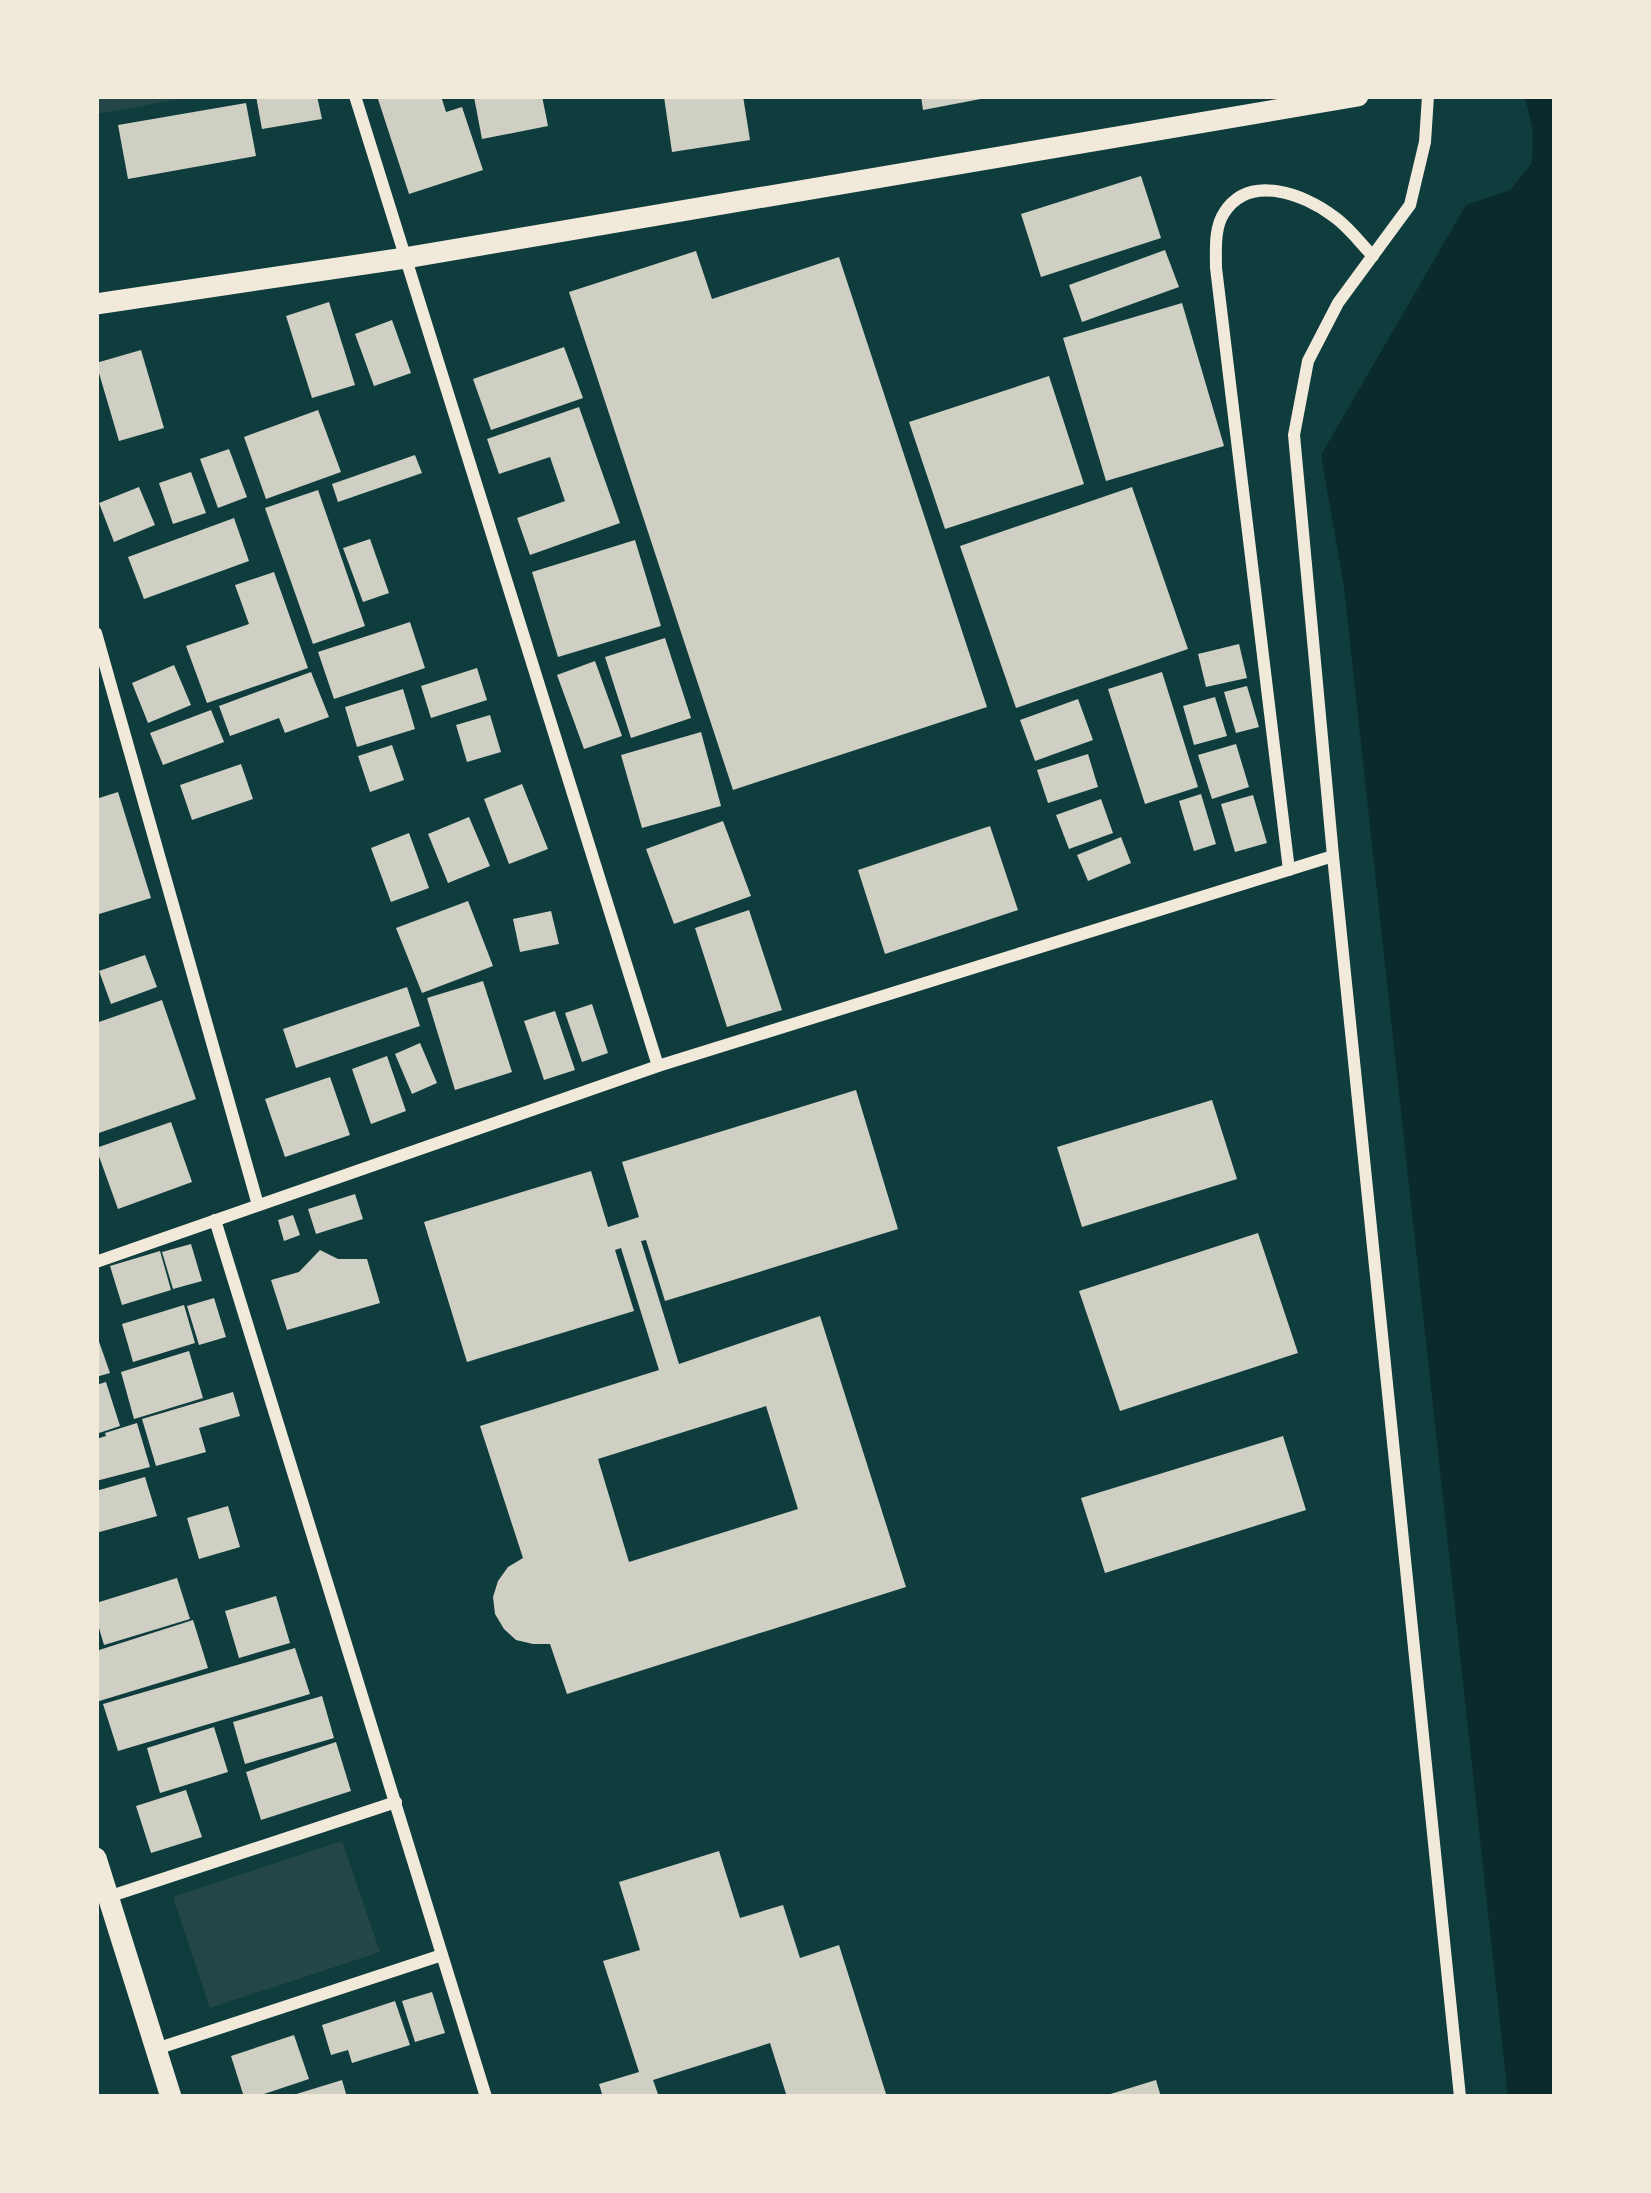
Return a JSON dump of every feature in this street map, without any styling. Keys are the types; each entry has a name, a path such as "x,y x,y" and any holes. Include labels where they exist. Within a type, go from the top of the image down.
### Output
{"street":[{"path":"355,96 658,1066"},
{"path":"96,304 405,258 1358,96"},
{"path":"1428,96 1426,142 1410,205 1339,303 1308,361 1294,435 1460,2097"},
{"path":"1288,870 1216,268 1216,236 1222,214 1239,197 1280,190 1336,217 1373,256"},
{"path":"96,633 258,1205"},
{"path":"96,1262 658,1066 1333,856"},
{"path":"215,1220 486,2097"},
{"path":"109,1897 396,1802"},
{"path":"96,1858 171,2097"},
{"path":"156,2049 442,1955"}],"shaded area":[{"path":"96,96 198,96 96,114"},
{"path":"1525,96 1555,96 1555,2097 1508,2097 1344,587 1321,455 1466,205 1510,190 1532,163 1533,133"},
{"path":"342,1841 380,1952 210,2008 173,1897"}],"building":[{"path":"256,96 317,96 322,119 262,129"},
{"path":"377,96 441,96 446,112 462,107 483,170 409,194"},
{"path":"542,96 548,126 482,139 474,97"},
{"path":"743,96 750,140 672,152 664,97"},
{"path":"921,96 986,96 986,98 923,110"},
{"path":"246,103 256,156 128,179 118,125"},
{"path":"1141,176 1161,238 1041,277 1021,214"},
{"path":"1165,250 1179,287 1082,322 1069,285"},
{"path":"696,251 712,299 839,257 987,707 733,790 569,292"},
{"path":"329,302 355,385 312,398 286,316"},
{"path":"1182,303 1224,446 1106,481 1063,338"},
{"path":"392,320 411,373 374,386 355,334"},
{"path":"564,347 583,398 491,430 473,379"},
{"path":"141,350 164,428 119,441 96,363"},
{"path":"1049,376 1084,484 945,529 909,422"},
{"path":"579,407 620,523 530,555 517,518 565,501 550,457 499,474 487,439"},
{"path":"318,410 341,472 266,499 244,437"},
{"path":"229,449 247,497 218,508 200,459"},
{"path":"415,455 422,473 338,502 332,484"},
{"path":"191,472 206,513 173,524 159,483"},
{"path":"139,487 155,525 114,542 99,503"},
{"path":"1132,487 1188,649 1016,708 960,546"},
{"path":"318,490 365,626 313,644 265,508"},
{"path":"234,518 249,561 144,599 128,557"},
{"path":"370,539 389,593 363,602 343,548"},
{"path":"635,540 661,626 558,657 532,572"},
{"path":"274,572 308,668 207,703 186,646 249,624 235,585"},
{"path":"410,622 425,668 334,699 318,652"},
{"path":"665,638 691,718 631,738 605,657"},
{"path":"1239,644 1247,678 1206,687 1198,654"},
{"path":"595,661 622,736 584,749 557,675"},
{"path":"174,665 191,705 148,723 132,683"},
{"path":"477,668 487,700 431,718 421,686"},
{"path":"311,672 329,717 285,733 279,718 230,736 219,706"},
{"path":"1162,672 1198,787 1145,804 1108,689"},
{"path":"1247,686 1259,727 1236,733 1224,692"},
{"path":"403,689 415,729 357,747 345,707"},
{"path":"1215,697 1227,736 1194,745 1183,706"},
{"path":"1078,699 1093,740 1035,761 1020,720"},
{"path":"211,710 224,742 163,765 150,733"},
{"path":"490,715 501,752 467,762 456,725"},
{"path":"701,732 721,806 642,828 621,755"},
{"path":"1236,744 1249,787 1212,799 1198,755"},
{"path":"392,745 404,780 370,792 358,756"},
{"path":"1088,754 1098,787 1048,803 1037,770"},
{"path":"241,764 253,799 192,820 180,785"},
{"path":"522,784 548,849 509,864 484,799"},
{"path":"118,792 151,898 96,915 96,799"},
{"path":"1201,794 1216,844 1194,851 1179,801"},
{"path":"1253,795 1267,843 1235,852 1221,804"},
{"path":"1101,799 1113,833 1069,849 1056,815"},
{"path":"469,817 490,866 448,883 428,834"},
{"path":"723,821 751,896 674,924 646,849"},
{"path":"990,826 1018,910 885,954 858,870"},
{"path":"409,833 429,888 391,902 371,848"},
{"path":"1121,837 1131,863 1088,881 1077,855"},
{"path":"468,901 493,966 422,993 396,928"},
{"path":"749,910 782,1010 727,1027 695,928"},
{"path":"551,911 559,944 520,952 513,919"},
{"path":"145,955 157,987 111,1004 99,971"},
{"path":"483,981 512,1072 455,1090 427,998"},
{"path":"407,987 420,1026 296,1068 283,1029"},
{"path":"162,1000 196,1099 96,1134 96,1023"},
{"path":"592,1004 608,1053 582,1062 565,1013"},
{"path":"555,1011 575,1070 544,1080 524,1021"},
{"path":"420,1043 437,1083 412,1094 395,1054"},
{"path":"387,1056 406,1111 371,1124 352,1069"},
{"path":"330,1077 350,1135 285,1157 265,1099"},
{"path":"856,1090 898,1229 665,1301 646,1240 641,1241 679,1364 820,1316 906,1587 567,1694 550,1644 516,1640 495,1614 498,1581 523,1558 480,1426 659,1370 621,1248 615,1250 634,1311 467,1362 424,1222 591,1171 608,1227 639,1217 622,1162","holes":["766,1406 798,1509 629,1562 598,1459"]},
{"path":"1212,1100 1237,1179 1082,1227 1057,1147"},
{"path":"171,1122 192,1182 118,1209 96,1148"},
{"path":"355,1194 363,1219 316,1234 308,1209"},
{"path":"293,1215 300,1235 284,1241 278,1220"},
{"path":"1258,1233 1298,1353 1120,1411 1079,1291"},
{"path":"191,1244 202,1281 173,1289 162,1252"},
{"path":"320,1250 338,1259 367,1259 380,1303 287,1330 271,1280 299,1272"},
{"path":"160,1251 171,1290 122,1305 110,1266"},
{"path":"214,1298 226,1337 199,1345 187,1306"},
{"path":"184,1305 195,1343 133,1362 122,1324"},
{"path":"96,1333 110,1373 96,1377"},
{"path":"189,1351 203,1398 134,1419 121,1372"},
{"path":"106,1382 120,1426 96,1434 96,1385"},
{"path":"233,1392 240,1416 199,1428 206,1452 156,1466 142,1419"},
{"path":"137,1423 150,1467 96,1481 96,1439"},
{"path":"1283,1436 1306,1510 1105,1573 1081,1498"},
{"path":"145,1477 157,1516 96,1533 96,1491"},
{"path":"228,1506 240,1547 199,1559 187,1518"},
{"path":"177,1578 190,1619 104,1645 96,1603"},
{"path":"276,1596 290,1643 239,1658 225,1611"},
{"path":"193,1620 208,1668 96,1702 96,1651"},
{"path":"295,1648 310,1694 118,1751 103,1704"},
{"path":"322,1696 334,1738 245,1764 233,1722"},
{"path":"214,1727 228,1772 160,1793 147,1748"},
{"path":"336,1742 351,1791 261,1820 246,1772"},
{"path":"186,1790 202,1837 151,1853 136,1806"},
{"path":"719,1851 740,1918 783,1905 800,1958 839,1945 887,2097 787,2097 770,2043 653,2080 659,2097 603,2097 599,2084 639,2072 603,1961 640,1950 619,1882"},
{"path":"432,1992 445,2033 415,2042 402,2001"},
{"path":"395,2001 410,2045 352,2063 348,2050 331,2055 322,2025"},
{"path":"294,2035 309,2079 244,2097 231,2056"},
{"path":"342,2080 347,2097 290,2097 290,2096"},
{"path":"1156,2080 1161,2097 1104,2097 1104,2096"}]}
